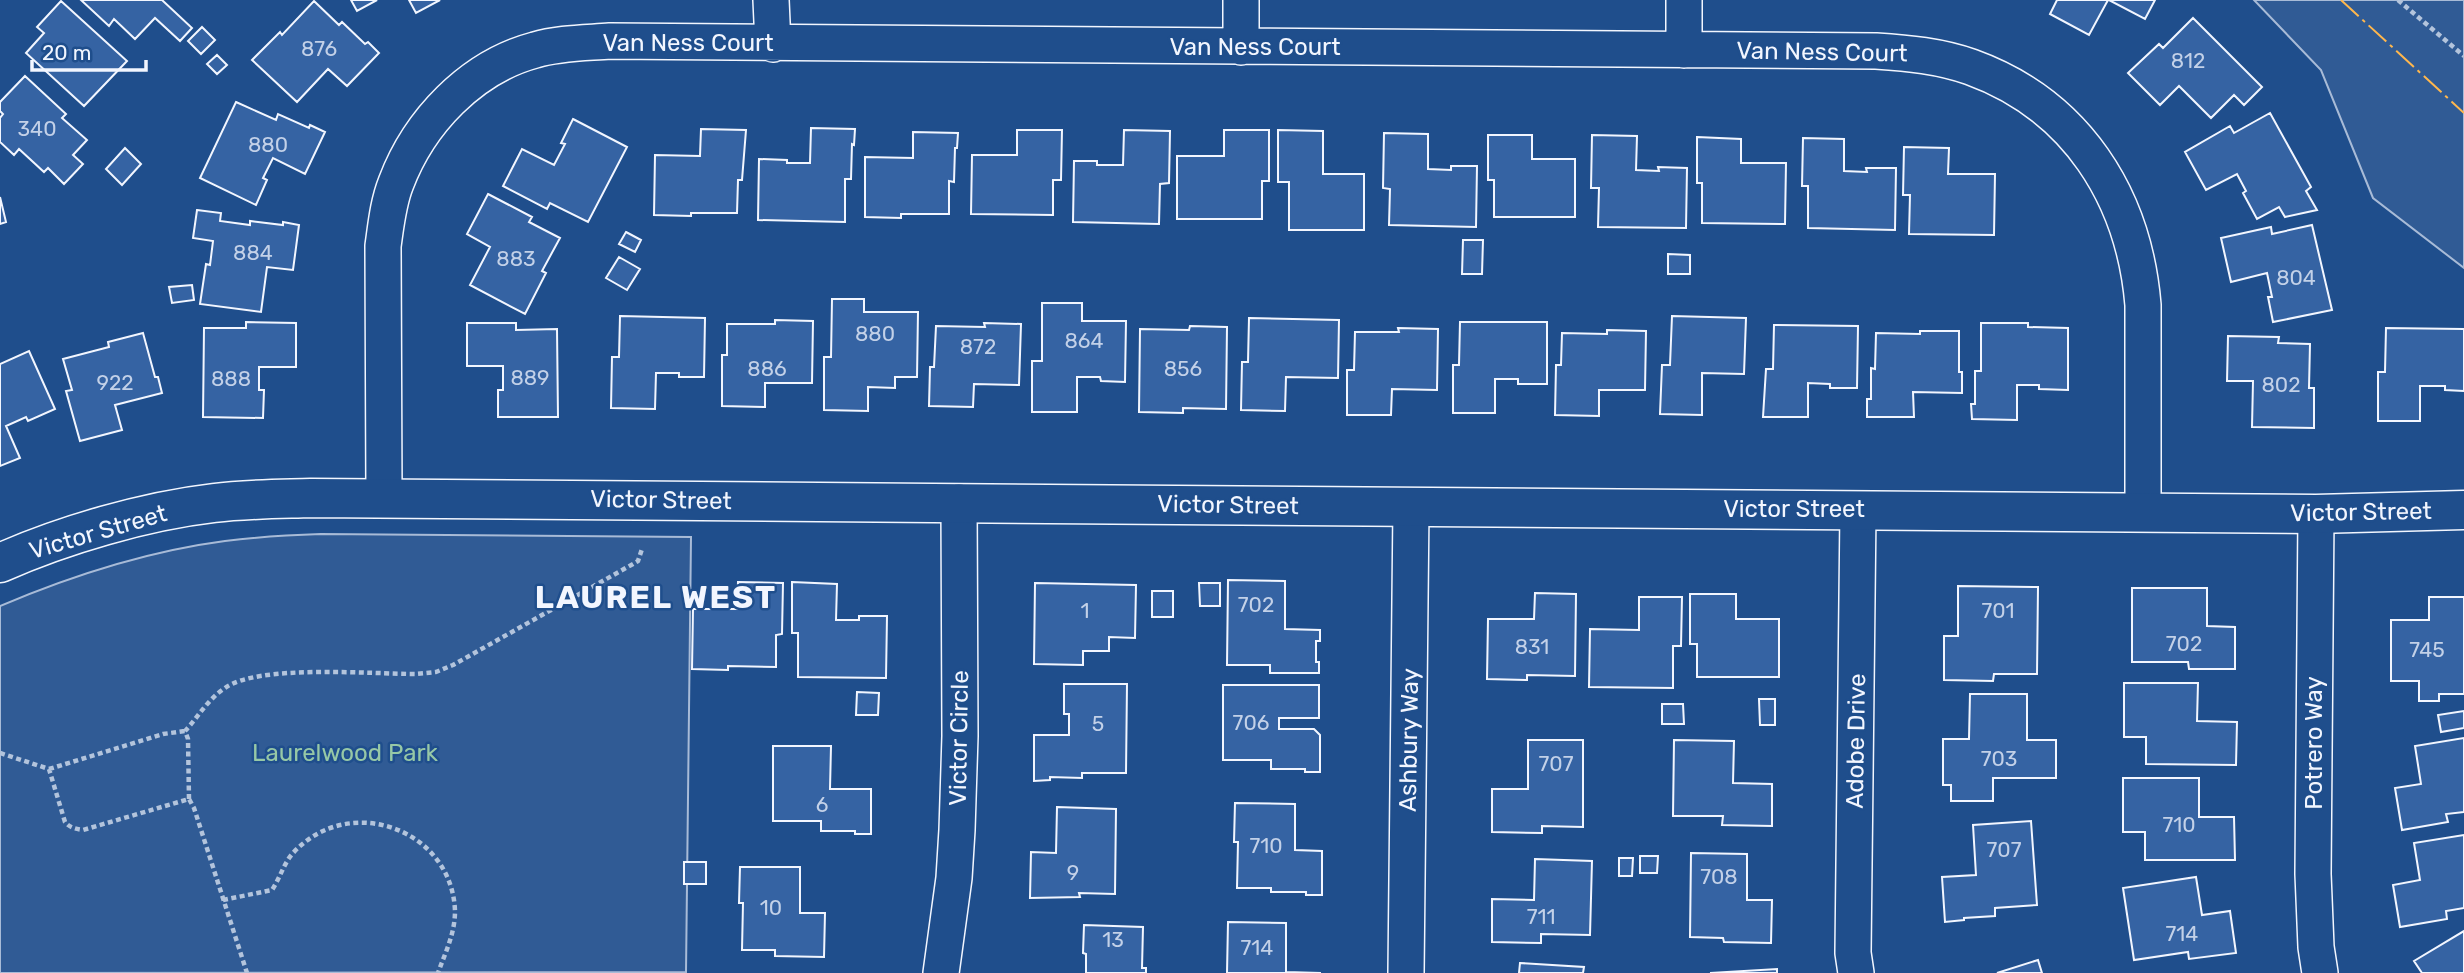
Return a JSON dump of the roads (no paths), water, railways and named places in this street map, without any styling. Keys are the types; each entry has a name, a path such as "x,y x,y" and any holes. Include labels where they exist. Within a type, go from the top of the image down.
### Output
{"street":[{"path":"771,0 773,44"},
{"path":"1241,0 1241,47"},
{"path":"1684,0 1684,50"},
{"name":"Van Ness Court","path":"384,497 383,246 387,213 396,183 428,125 449,100 503,62 547,48 610,41 1876,51 1912,53 1943,59 1970,67 2021,91 2085,147 2108,183 2126,221 2138,262 2143,305 2143,512"},
{"name":"Victor Street","path":"0,563 69,537 185,508 255,500 384,497 2143,512 2464,510"},
{"name":"Victor Circle","path":"941,973 954,878 957,816 960,695 959,502"},
{"name":"Ashbury Way","path":"1406,973 1411,507"},
{"name":"Adobe Drive","path":"1856,973 1853,953 1858,510"},
{"name":"Potrero Way","path":"2316,513 2314,874 2316,947 2320,973"}],"district":[{"name":"LAUREL WEST","path":"656,597"}],"park label":[{"name":"Laurelwood Park","path":"345,753"}]}
